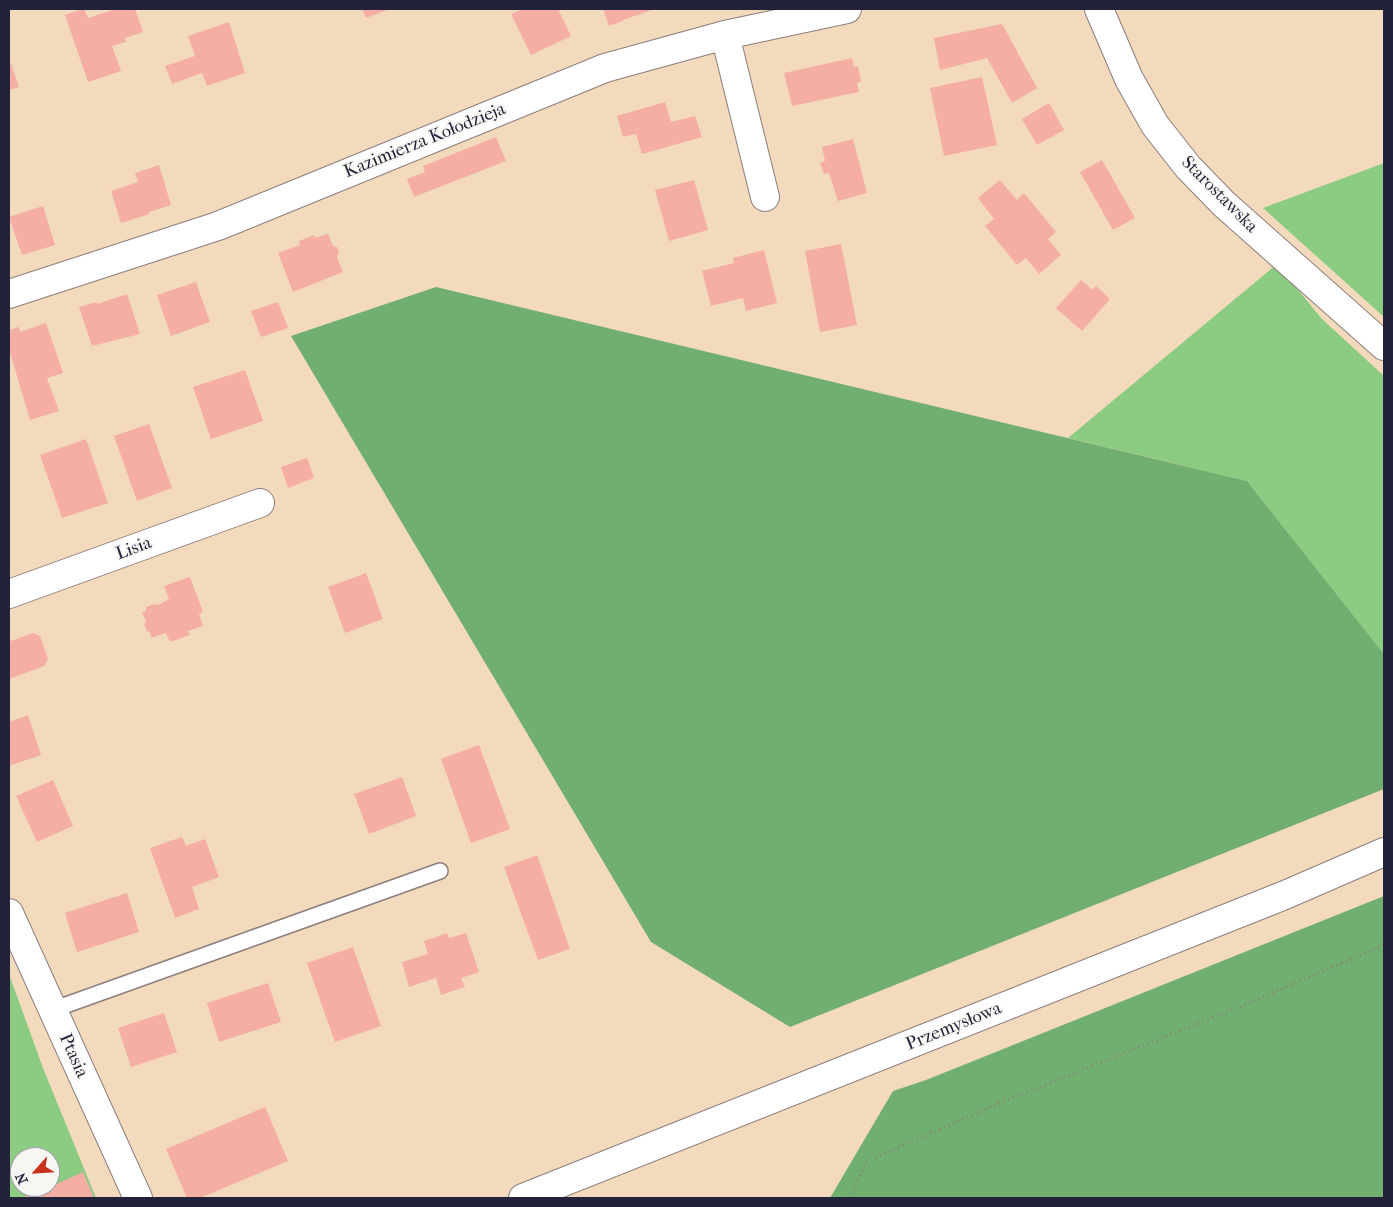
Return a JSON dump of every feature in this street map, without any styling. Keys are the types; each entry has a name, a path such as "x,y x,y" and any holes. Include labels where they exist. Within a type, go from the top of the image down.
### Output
{"street":[{"name":"Kazimierza Kołodzieja","path":"9,294 218,226 605,68 725,35 847,9"},
{"name":"Starostawska","path":"1100,9 1133,87 1155,125 1188,167 1224,204 1384,346"},
{"path":"725,35 765,197"},
{"name":"Lisia","path":"9,594 260,503"},
{"name":"Przemysłowa","path":"523,1198 1285,895 1384,852"},
{"name":"Ptasia","path":"9,913 138,1198"}],"lane":[{"path":"52,1010 440,871"}],"path":[{"path":"849,1198 866,1162 995,1105 1256,1000 1384,944"}],"green space":[{"path":"1384,163 1384,317 1263,208"},
{"path":"1277,264 1322,319 1384,376 1384,654 1247,481 1068,438"},
{"path":"436,287 1247,481 1384,654 1384,789 790,1027 651,942 291,336"},
{"path":"1384,896 1384,1198 830,1198 893,1091 926,1080"},
{"path":"9,974 43,1068 96,1198 9,1198"}],"building":[{"path":"84,9 88,18 116,9 135,9 143,32 125,38 126,42 112,46 121,71 88,82 65,15"},
{"path":"362,9 390,9 366,18"},
{"path":"522,9 558,9 571,36 531,55 511,14"},
{"path":"603,9 651,9 652,10 609,26"},
{"path":"229,22 245,73 207,86 202,73 172,84 165,66 195,56 188,36"},
{"path":"1002,24 1037,88 1012,103 987,58 940,70 934,38"},
{"path":"9,58 19,87 9,90"},
{"path":"852,58 854,67 858,66 861,81 857,83 859,92 792,106 784,73"},
{"path":"982,77 997,145 944,156 930,88"},
{"path":"665,102 671,122 695,116 702,137 642,154 636,134 623,137 617,116"},
{"path":"1049,103 1064,130 1037,145 1022,119"},
{"path":"496,137 506,161 414,197 407,179 425,172 423,166"},
{"path":"853,139 867,193 838,201 829,173 824,174 820,163 825,161 822,147"},
{"path":"1102,160 1135,218 1113,230 1080,172"},
{"path":"159,165 171,205 121,223 111,191 138,182 135,173"},
{"path":"694,180 708,230 669,241 655,190"},
{"path":"1000,180 1017,200 1024,193 1056,232 1048,239 1061,255 1039,274 1026,258 1017,265 985,226 994,219 978,198"},
{"path":"43,206 55,245 22,255 9,217"},
{"path":"328,234 333,246 337,247 339,253 337,257 343,272 293,292 278,253 300,245 299,241 314,235 315,238"},
{"path":"841,244 857,325 820,332 805,251"},
{"path":"764,250 777,303 746,311 743,298 711,306 702,271 734,263 733,258"},
{"path":"1081,280 1093,290 1096,286 1110,299 1082,331 1056,308"},
{"path":"196,282 210,322 171,336 157,295"},
{"path":"127,294 140,334 92,346 79,307 97,302 97,304"},
{"path":"278,302 288,328 261,337 251,311"},
{"path":"46,323 63,373 47,378 59,411 30,420 9,349 9,330 19,327 20,332"},
{"path":"245,370 263,421 211,439 193,387"},
{"path":"149,424 172,488 137,501 114,436"},
{"path":"86,439 108,503 62,518 40,455"},
{"path":"307,458 314,478 288,488 281,467"},
{"path":"366,573 383,619 345,633 328,587"},
{"path":"190,577 203,612 199,614 203,626 188,631 190,635 170,642 166,633 151,638 150,632 147,631 144,624 146,622 142,612 146,611 146,607 154,604 158,605 169,599 164,586"},
{"path":"33,633 40,636 48,659 44,666 9,679 9,637 11,641"},
{"path":"28,715 41,755 9,766 9,722"},
{"path":"479,745 510,829 471,843 441,759"},
{"path":"402,777 416,816 369,834 354,794"},
{"path":"53,780 73,826 37,842 16,796"},
{"path":"182,837 186,846 205,839 219,877 192,887 199,909 175,918 150,848"},
{"path":"537,855 570,949 538,960 504,867"},
{"path":"127,893 139,932 77,952 65,913"},
{"path":"447,933 449,938 466,933 479,972 461,978 465,987 441,995 436,978 409,987 402,962 428,954 424,941"},
{"path":"353,947 381,1026 335,1042 307,963"},
{"path":"268,983 281,1022 219,1042 207,1003"},
{"path":"164,1013 177,1052 131,1067 118,1028"},
{"path":"265,1107 288,1161 200,1198 187,1198 166,1149"},
{"path":"83,1172 94,1198 21,1198 60,1197 60,1182"}]}
